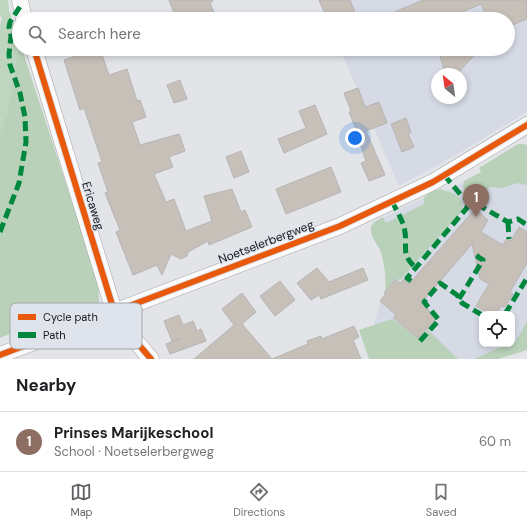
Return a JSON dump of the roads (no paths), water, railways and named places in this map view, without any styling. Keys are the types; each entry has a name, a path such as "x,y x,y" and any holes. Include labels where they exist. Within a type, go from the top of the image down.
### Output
{"street":[{"path":"20,0 23,12"},
{"name":"Ericaweg","path":"36,56 112,303"},
{"name":"Noetselerbergweg","path":"135,303 340,226 433,182 527,125"},
{"name":"Ericaweg","path":"142,348 151,359"},
{"name":"Noetselerbergweg","path":"0,355 16,349"}],"place":[{"name":"Prinses Marijkeschool","path":"476,217"}]}
